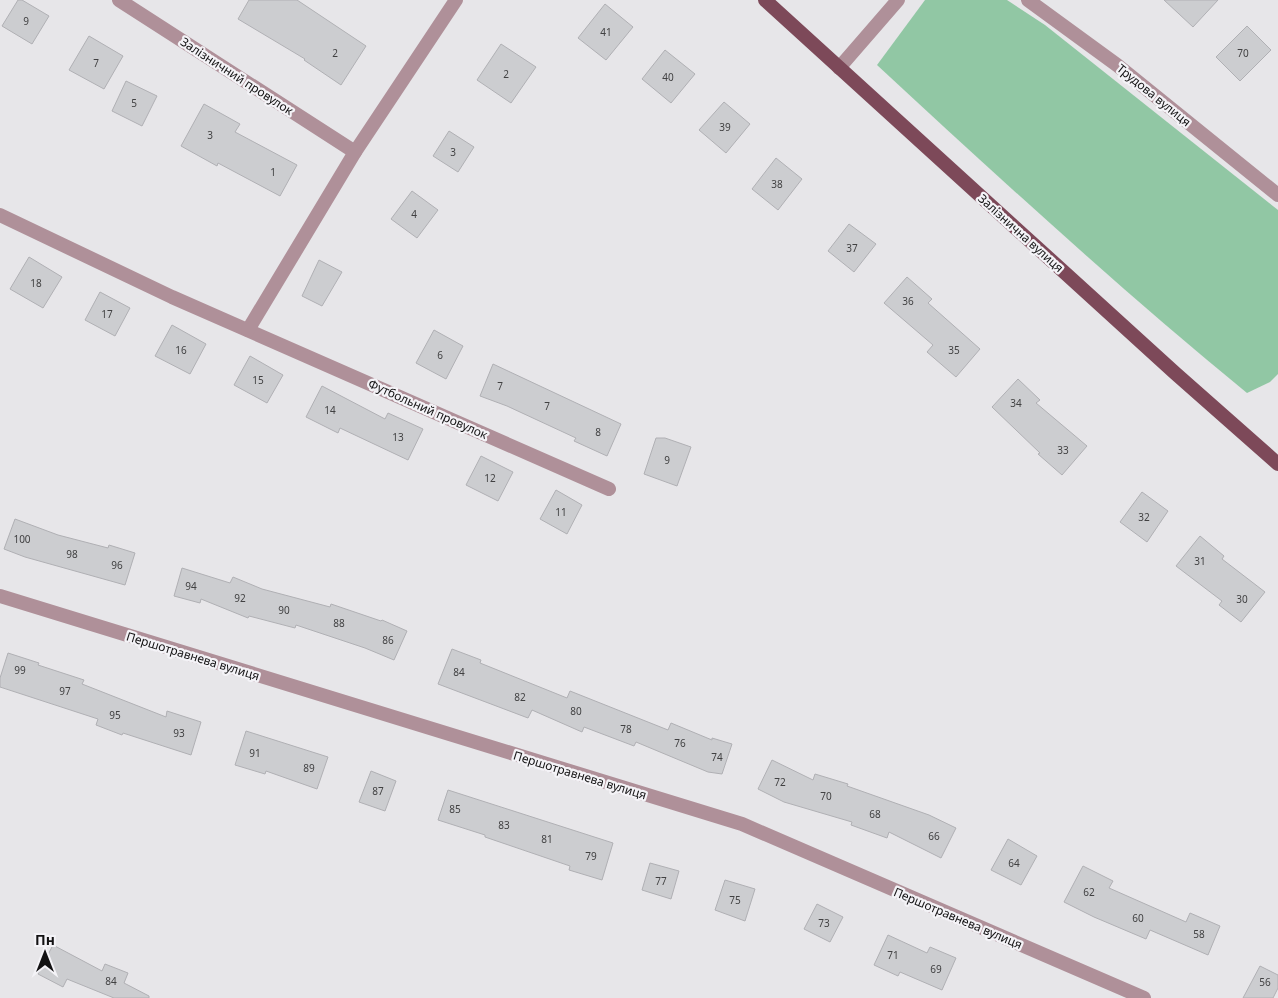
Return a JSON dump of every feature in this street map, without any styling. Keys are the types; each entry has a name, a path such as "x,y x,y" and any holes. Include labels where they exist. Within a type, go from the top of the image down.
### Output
{"main road":[{"name":"Залізнична вулиця","path":"765,0 1175,373 1278,464"}],"street":[{"name":"Залізничний провулок","path":"119,0 355,152"},
{"path":"248,330 355,152 456,0"},
{"path":"839,68 898,0"},
{"name":"Трудова вулиця","path":"1028,0 1117,65 1278,195"},
{"name":"Футбольний провулок","path":"0,214 172,297 609,488"},
{"name":"Першотравнева вулиця","path":"0,596 742,824 1144,998"}],"green space":[{"path":"925,0 1007,0 1045,25 1278,210 1278,374 1270,382 1247,393 1106,273 877,65"}],"building":[{"path":"18,0 22,0 49,16 32,44 2,26"},
{"path":"249,0 297,0 366,46 341,85 305,59 238,19"},
{"path":"1164,0 1218,0 1193,27"},
{"path":"605,4 633,27 606,60 578,38"},
{"path":"1247,26 1271,50 1240,81 1216,57"},
{"path":"89,36 123,56 104,89 69,70"},
{"path":"501,44 536,67 511,103 477,80"},
{"path":"665,50 695,74 671,103 642,79"},
{"path":"126,81 157,96 142,126 112,111"},
{"path":"724,102 750,124 726,153 699,130"},
{"path":"204,104 240,124 235,132 297,165 280,196 218,163 217,166 181,146"},
{"path":"449,131 474,147 458,172 433,156"},
{"path":"776,158 802,179 778,210 752,189"},
{"path":"412,191 438,210 417,238 391,219"},
{"path":"849,224 876,244 854,272 828,251"},
{"path":"29,257 62,277 43,308 10,289"},
{"path":"319,260 342,272 322,306 302,296"},
{"path":"907,277 932,299 928,303 980,349 956,377 927,352 933,345 884,303"},
{"path":"100,292 130,308 115,336 85,320"},
{"path":"172,325 206,344 190,374 155,356"},
{"path":"434,330 463,346 446,379 416,363"},
{"path":"250,356 283,375 267,403 234,385"},
{"path":"493,364 621,424 607,456 574,441 576,438 507,406 480,396"},
{"path":"1018,379 1040,400 1036,403 1087,446 1062,475 1038,454 1040,453 992,407"},
{"path":"322,386 385,419 388,413 423,429 408,460 340,428 338,433 306,417"},
{"path":"656,438 665,438 691,447 677,486 644,474"},
{"path":"481,456 513,472 498,501 466,485"},
{"path":"556,490 582,505 567,534 540,519"},
{"path":"1142,492 1168,511 1147,542 1120,522"},
{"path":"15,519 58,535 108,548 109,545 135,553 125,585 25,557 4,549"},
{"path":"1200,536 1224,556 1222,559 1265,592 1241,622 1219,605 1222,601 1176,566"},
{"path":"182,568 230,583 233,577 262,589 330,607 331,604 382,620 407,631 394,660 365,648 296,625 295,628 249,616 248,618 201,599 200,603 174,596"},
{"path":"452,649 481,660 480,663 567,698 570,691 668,730 671,723 712,740 712,738 732,744 722,774 708,772 636,742 634,746 584,727 582,732 532,710 528,718 438,684"},
{"path":"8,653 84,680 82,684 166,717 167,711 201,722 191,755 123,733 122,735 96,725 98,719 0,687 0,678"},
{"path":"246,731 328,757 317,789 266,771 265,774 235,765"},
{"path":"772,760 813,780 815,774 848,784 847,786 929,815 956,828 941,858 889,832 887,838 851,825 852,822 784,802 758,789"},
{"path":"371,771 396,781 385,811 359,802"},
{"path":"448,790 613,843 602,880 569,870 570,866 438,820"},
{"path":"1008,839 1037,856 1021,885 991,870"},
{"path":"650,863 679,871 671,899 642,890"},
{"path":"1083,866 1113,881 1109,888 1186,922 1190,913 1220,926 1208,955 1150,930 1146,939 1064,902"},
{"path":"725,880 755,889 745,921 715,910"},
{"path":"817,904 843,917 830,942 804,929"},
{"path":"888,935 927,953 930,947 956,958 942,990 900,972 898,976 874,965"},
{"path":"53,945 102,971 105,964 128,973 124,983 149,996 149,998 114,998 67,979 63,987 38,974"},
{"path":"1260,966 1278,975 1278,988 1273,998 1243,998"}]}
